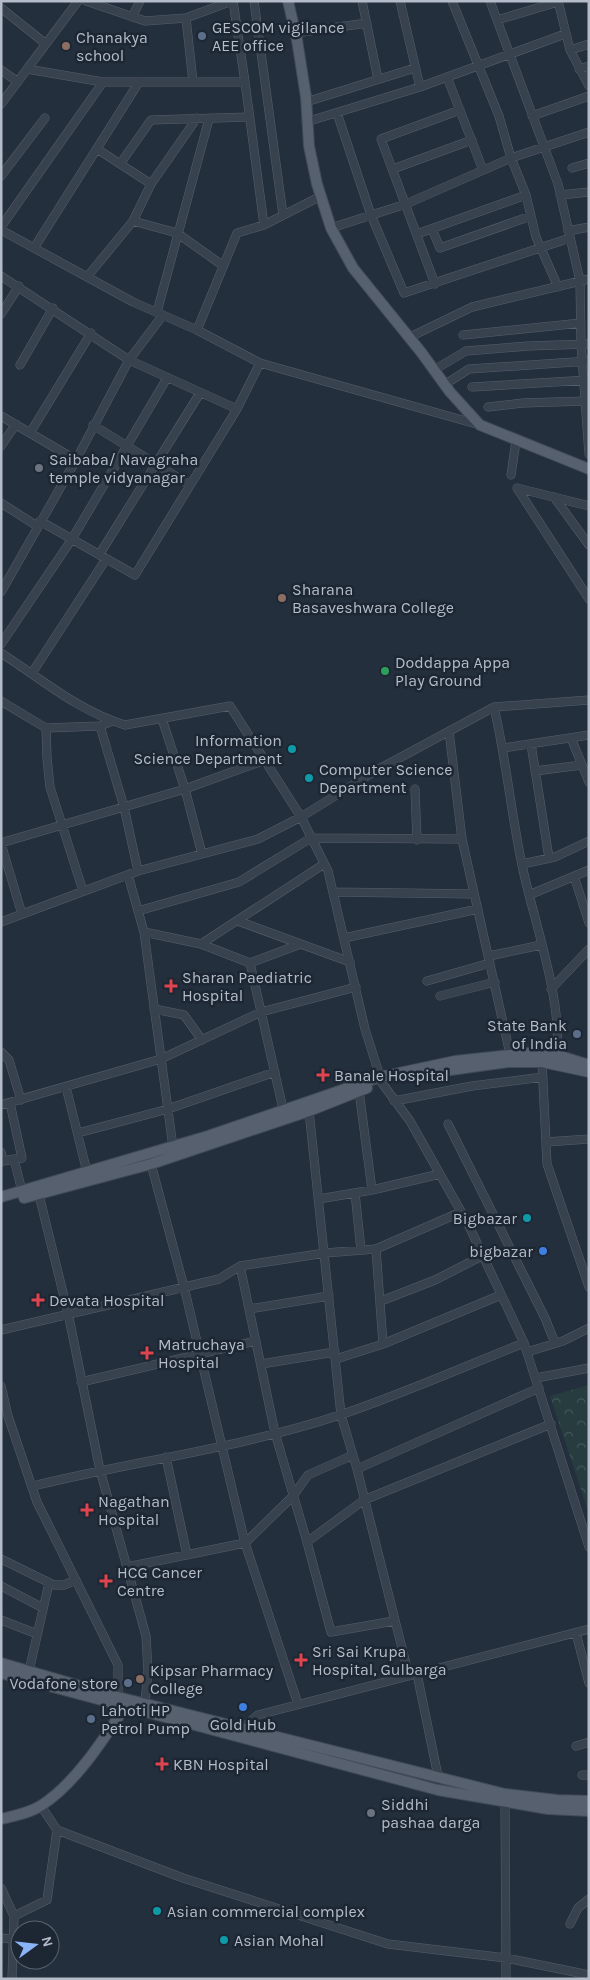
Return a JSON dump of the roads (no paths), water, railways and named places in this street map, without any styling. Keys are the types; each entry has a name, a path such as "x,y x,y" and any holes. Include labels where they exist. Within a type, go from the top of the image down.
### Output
{"main road":[{"path":"288,1 306,102 309,146 320,196 331,228 353,268 410,338 444,384 480,425 589,469"},
{"path":"1,1204 87,1172 172,1147 283,1109 381,1080 455,1061 510,1054 589,1065"},
{"path":"1,1197 151,1164 309,1111 381,1080 489,1064 556,1060 589,1072"},
{"path":"1,1663 118,1697 128,1703 145,1703 438,1776 505,1798 548,1809 589,1811"},
{"path":"1,1673 128,1703 438,1790 505,1798 589,1801"},
{"path":"1,1819 41,1806 62,1787 101,1743 128,1703"}],"street":[{"path":"1,104 78,1"},
{"path":"86,1 145,21 186,18 232,1 264,225"},
{"path":"132,17 140,1"},
{"path":"254,1 283,215"},
{"path":"362,1 378,80"},
{"path":"400,1 420,87"},
{"path":"452,1 499,116 511,158 526,195 541,248 558,287"},
{"path":"490,1 560,194 580,281 585,344 589,454"},
{"path":"497,20 558,1 570,50 589,86"},
{"path":"1,8 46,44"},
{"path":"186,18 193,82"},
{"path":"295,33 367,23"},
{"path":"306,122 420,87 565,34"},
{"path":"570,50 589,44"},
{"path":"579,69 589,66"},
{"path":"306,102 415,68"},
{"path":"27,69 103,82 245,82"},
{"path":"1,70 18,82"},
{"path":"447,77 484,170"},
{"path":"103,82 1,228 87,277 160,314 197,330 260,363 480,425"},
{"path":"34,248 139,82"},
{"path":"532,116 589,96"},
{"path":"435,284 381,139 460,110"},
{"path":"337,113 371,215 404,293 541,248 589,227"},
{"path":"120,164 151,120 249,117"},
{"path":"1,176 45,118"},
{"path":"87,277 133,221 151,184 197,118"},
{"path":"1,592 76,460 129,360 160,314 177,233 208,119"},
{"path":"331,228 406,204 511,158 589,132"},
{"path":"393,169 472,140"},
{"path":"97,149 151,184"},
{"path":"572,168 589,163"},
{"path":"560,194 589,192"},
{"path":"417,234 526,195"},
{"path":"197,330 222,265 237,233 264,225 320,196"},
{"path":"432,229 440,248 531,216"},
{"path":"133,221 177,233 222,265"},
{"path":"1,276 53,308 129,360 237,409"},
{"path":"410,338 472,307 589,279"},
{"path":"1,314 19,286"},
{"path":"20,365 53,308"},
{"path":"463,335 582,323"},
{"path":"30,433 91,334"},
{"path":"434,370 466,351 585,344"},
{"path":"444,384 469,369 585,361"},
{"path":"1,503 39,524 72,539 135,575 237,409 260,363"},
{"path":"1,644 72,539 167,378"},
{"path":"472,387 586,380"},
{"path":"32,673 200,393"},
{"path":"488,407 523,403 586,401"},
{"path":"1,416 76,460"},
{"path":"1,446 16,424"},
{"path":"93,425 190,485"},
{"path":"511,475 516,441"},
{"path":"589,506 517,488 589,599"},
{"path":"554,497 589,545"},
{"path":"1,653 84,707 112,721 125,725 230,706 266,760 301,817 324,864 333,892 381,1080 394,1101 410,1121 461,1212 484,1255 528,1352 589,1547"},
{"path":"1,701 46,728 100,726 112,721"},
{"path":"1,922 138,871 258,839 301,817 377,770 494,707 589,701"},
{"path":"494,707 503,748 522,864 551,989 558,1030 556,1060"},
{"path":"162,719 185,789 202,854"},
{"path":"100,726 124,807 138,871"},
{"path":"46,728 46,758 50,787 84,891"},
{"path":"450,731 462,839 510,1054"},
{"path":"503,748 589,736"},
{"path":"571,738 589,782"},
{"path":"530,744 549,858"},
{"path":"22,914 1,844 185,789 266,760"},
{"path":"535,771 582,765"},
{"path":"415,789 417,840"},
{"path":"138,911 240,882 311,838 462,839"},
{"path":"522,864 549,858 589,840"},
{"path":"200,944 324,864"},
{"path":"529,895 589,870"},
{"path":"128,875 144,932 172,1147"},
{"path":"574,876 589,923"},
{"path":"333,892 474,894"},
{"path":"344,938 478,909"},
{"path":"238,921 298,945 350,962"},
{"path":"144,932 200,944 250,963 298,945"},
{"path":"426,981 541,945"},
{"path":"551,989 589,949"},
{"path":"250,963 283,1109"},
{"path":"440,996 495,982"},
{"path":"1,1105 161,1059 261,1012 356,988"},
{"path":"154,1009 184,1015 202,1040"},
{"path":"1,1052 9,1060 21,1100"},
{"path":"542,1062 546,1164 589,1287"},
{"path":"78,1134 168,1109 274,1072"},
{"path":"394,1101 472,1086 543,1077"},
{"path":"66,1087 87,1172"},
{"path":"359,1091 372,1190"},
{"path":"1,1152 4,1161 22,1158 10,1103"},
{"path":"309,1111 340,1415 357,1469 394,1621 413,1675 438,1776"},
{"path":"448,1124 545,1318 555,1343"},
{"path":"546,1142 589,1139"},
{"path":"14,1159 22,1191"},
{"path":"151,1164 184,1287 245,1543 298,1704"},
{"path":"319,1199 372,1190 440,1174"},
{"path":"38,1190 68,1313 100,1470 146,1636 148,1671 145,1703"},
{"path":"355,1193 361,1250"},
{"path":"1,1330 219,1279 240,1266 376,1249 461,1212"},
{"path":"376,1249 383,1344"},
{"path":"381,1300 435,1280 484,1255"},
{"path":"240,1266 275,1433 331,1632 394,1621"},
{"path":"261,1364 335,1355 383,1344 501,1295"},
{"path":"249,1310 329,1296"},
{"path":"528,1352 555,1343 589,1328"},
{"path":"81,1382 256,1341"},
{"path":"33,1486 100,1470 221,1447 340,1415 524,1343"},
{"path":"536,1378 589,1368"},
{"path":"1,1386 5,1420 33,1486 37,1502 118,1665 118,1697"},
{"path":"357,1469 539,1388"},
{"path":"306,1542 364,1500 551,1424"},
{"path":"127,1567 245,1543 293,1496 308,1475 353,1455"},
{"path":"166,1457 187,1555"},
{"path":"1,1559 49,1583 64,1585 76,1580"},
{"path":"30,1671 49,1583"},
{"path":"1,1586 43,1608"},
{"path":"1,1620 38,1634"},
{"path":"243,1728 258,1715 576,1633 589,1628"},
{"path":"576,1633 589,1683"},
{"path":"576,1746 589,1742"},
{"path":"505,1798 506,1979"},
{"path":"41,1806 57,1830 183,1878 388,1944 506,1958 589,1975"},
{"path":"14,1916 47,1900 57,1830"},
{"path":"1,1888 14,1916 14,1920"},
{"path":"570,1924 578,1908 589,1899"},
{"path":"1,1909 9,1905"}],"place":[{"name":"GESCOM vigilance AEE office","path":"202,36"},
{"name":"Chanakya school","path":"66,46"},
{"name":"Saibaba/ Navagraha temple vidyanagar","path":"39,468"},
{"name":"Sharana Basaveshwara College","path":"282,598"},
{"name":"Doddappa Appa Play Ground","path":"385,671"},
{"name":"Information Science Department","path":"292,749"},
{"name":"Computer Science Department","path":"309,778"},
{"name":"Sharan Paediatric Hospital","path":"171,986"},
{"name":"State Bank of India","path":"577,1034"},
{"name":"Banale Hospital","path":"323,1075"},
{"name":"Bigbazar","path":"527,1218"},
{"name":"bigbazar","path":"543,1251"},
{"name":"Devata Hospital","path":"38,1300"},
{"name":"Matruchaya Hospital","path":"147,1353"},
{"name":"Nagathan Hospital","path":"87,1510"},
{"name":"HCG Cancer Centre","path":"106,1581"},
{"name":"Sri Sai Krupa Hospital, Gulbarga","path":"301,1660"},
{"name":"Kipsar Pharmacy College","path":"140,1679"},
{"name":"Vodafone store","path":"128,1683"},
{"name":"Gold Hub","path":"243,1707"},
{"name":"Lahoti HP Petrol Pump","path":"91,1719"},
{"name":"KBN Hospital","path":"162,1764"},
{"name":"Siddhi pashaa darga","path":"371,1813"},
{"name":"Asian commercial complex","path":"157,1911"},
{"name":"Asian Mohal","path":"224,1940"}]}
